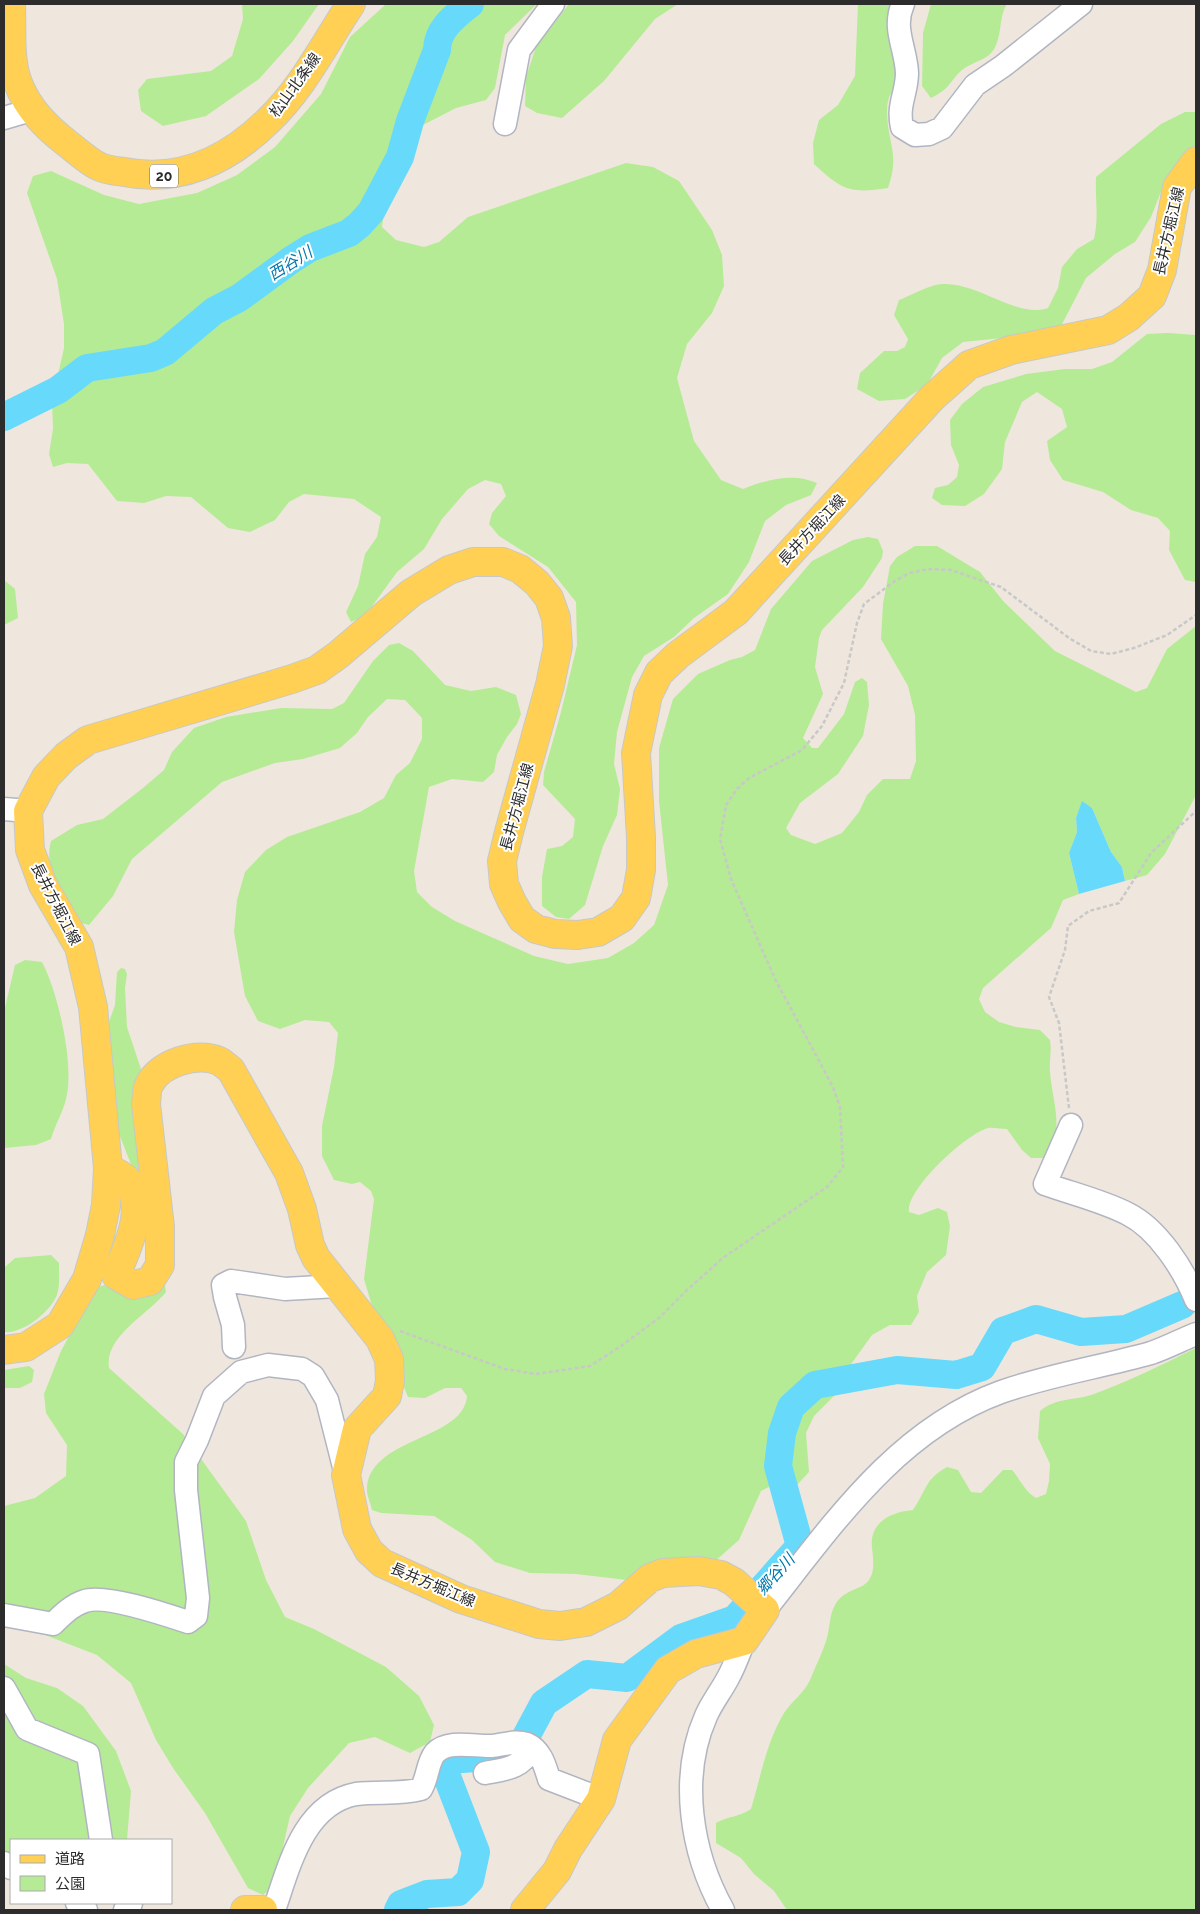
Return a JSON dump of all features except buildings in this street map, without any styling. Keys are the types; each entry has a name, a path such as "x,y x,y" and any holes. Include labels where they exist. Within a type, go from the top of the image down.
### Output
{"main road":[{"name":"松山北条線","path":"11,4 12,47 17,82 31,110 52,132 99,167 158,177 188,172 235,147 268,122 290,96 351,4"},
{"name":"長井方堀江線","path":"4,1350 26,1347 60,1325 87,1278 102,1227 108,1168 93,1007 79,947 43,885 16,810 66,756 88,740 317,670 338,655 411,593 449,570 473,562 503,562 520,568 537,583 549,598 556,618 558,646 550,685 502,861 504,884 522,919 536,929 555,934 578,935 598,932 622,918 636,898 641,870 642,837 636,753 648,695 659,673 678,656 736,612 932,398 969,365 1011,350 1108,330 1129,317 1152,296 1162,270 1177,186 1196,161"},
{"name":"長井方堀江線","path":"87,1278 116,1275 133,1285 150,1281 160,1265 160,1227 146,1104 149,1085 160,1072 174,1063 203,1057 218,1060 231,1070 289,1173 302,1208 313,1252 336,1286 380,1339 389,1359 390,1381 387,1396 357,1429 346,1475 357,1529 369,1551 382,1563 460,1600 538,1624 560,1626 586,1622 618,1606 650,1578 663,1573 699,1571 722,1574 734,1582 761,1608"},
{"path":"108,1168 127,1179 134,1192 136,1216 128,1247 116,1275"},
{"path":"526,1910 557,1871 568,1848 601,1799 617,1740 668,1670 696,1654 744,1641 761,1608"},
{"path":"245,1910 263,1910"}],"street":[{"path":"506,124 519,50 552,4"},
{"path":"903,4 898,15 898,33 906,59 907,76 899,113 902,127 915,135 929,134 942,128 975,85 1003,66 1081,4"},
{"path":"4,118 31,110"},
{"path":"1070,1125 1045,1184 1130,1215 1159,1240 1186,1275 1196,1300"},
{"path":"234,1347 233,1325 224,1297 223,1285 231,1281 285,1289 336,1286"},
{"path":"761,1608 848,1506 898,1454 930,1429 965,1408 1000,1393 1152,1352 1196,1334"},
{"path":"4,1615 53,1624 67,1611 86,1600 139,1606 188,1622 196,1616 198,1598 186,1490 186,1462 197,1440 214,1396 241,1372 268,1365 302,1369 313,1376 327,1400 346,1475"},
{"path":"723,1910 711,1889 698,1851 693,1816 695,1746 706,1714 730,1675 744,1641"},
{"path":"4,1688 27,1729 88,1754 101,1839"},
{"path":"274,1910 302,1836 316,1817 335,1801 355,1794 407,1793 421,1789 436,1752 449,1746 464,1744 493,1746 512,1742 532,1748 537,1751 543,1761 550,1779 601,1799"},
{"path":"485,1773 510,1769 522,1762 532,1748"}],"path":[{"path":"365,1320 505,1368 536,1374 590,1366 660,1318 686,1290 724,1257 827,1187 843,1168 838,1100 775,979 731,879 720,839 726,805 737,789 749,778 802,750 822,726 844,683 857,623 864,604 909,573 928,569 951,570 1001,587 1069,638 1091,651 1111,654 1134,648 1167,634 1196,615"},
{"path":"1070,1125 1059,1024 1049,997 1065,950 1068,926 1089,911 1119,903 1151,853 1196,810"}],"green space":[{"path":"242,4 319,4 293,41 259,79 206,116 163,126 141,111 138,90 147,79 211,71 232,56 243,19"},
{"path":"386,4 537,4 505,35 495,88 486,100 456,108 421,126 386,196 382,227 396,240 424,247 439,242 468,217 626,163 653,167 679,181 712,230 722,255 724,286 712,313 687,344 677,378 694,441 721,480 743,489 780,478 799,478 817,483 811,495 786,505 765,521 749,562 728,594 694,618 674,637 644,656 632,677 617,732 614,764 620,789 617,815 603,846 585,905 569,919 556,917 542,906 542,877 547,849 562,846 573,837 575,819 543,785 544,772 577,645 576,602 548,567 499,536 489,524 492,513 506,496 501,484 485,480 468,489 442,519 424,549 397,572 365,616 351,622 346,612 358,586 365,554 377,537 381,517 354,499 304,494 289,502 275,520 250,532 228,528 191,497 166,496 144,503 117,501 88,464 67,463 53,467 49,454 53,429 52,401 64,348 64,324 57,279 27,193 33,176 51,171 104,195 139,204 197,193 237,175 275,147 321,94 350,37"},
{"path":"569,4 678,4 655,19 604,81 562,118 537,113 525,106 526,77 536,47"},
{"path":"858,4 891,4 888,11 897,75 889,98 887,113 893,166 888,188 875,190 847,188 832,180 814,164 813,143 819,120 838,105 855,76"},
{"path":"931,4 1007,4 1004,9 998,40 994,50 986,57 962,70 946,88 931,98 922,86 923,33"},
{"path":"1185,112 1196,112 1196,146 1176,167 1162,189 1151,217 1135,242 1115,254 1086,278 1060,328 1032,335 963,342 942,358 927,385 905,399 879,401 857,389 860,373 884,351 897,351 905,347 908,339 894,315 899,300 920,290 942,284 956,285 970,288 1024,309 1048,308 1058,288 1062,267 1077,249 1094,239 1097,216 1096,177 1161,124"},
{"path":"1147,334 1196,335 1196,582 1185,580 1169,550 1170,531 1158,518 1131,510 1103,492 1063,480 1050,460 1047,441 1067,427 1062,409 1037,392 1022,402 1005,442 1002,469 984,494 965,506 942,505 932,498 935,488 948,485 957,477 959,465 951,445 950,420 962,404 983,387 1026,374 1065,369 1092,369 1112,362"},
{"path":"868,537 878,539 883,551 882,558 863,587 822,630 815,667 823,694 803,738 812,748 818,748 844,714 855,682 862,678 867,682 869,705 863,736 838,774 800,803 786,828 791,835 815,844 842,833 859,812 867,795 883,779 910,779 916,761 915,715 908,686 881,639 883,604 890,566 897,557 915,546 937,546 980,572 1004,602 1055,651 1136,692 1147,688 1167,649 1196,626 1196,795 1165,854 1147,875 1125,881 1122,867 1111,852 1092,808 1082,802 1076,818 1077,832 1069,853 1079,894 1063,900 1051,928 983,988 979,999 985,1012 999,1022 1016,1027 1040,1030 1050,1040 1050,1072 1056,1128 1050,1149 1043,1158 1031,1158 1022,1150 1007,1129 988,1128 966,1140 927,1177 917,1190 911,1202 909,1212 919,1215 938,1208 947,1212 950,1226 946,1255 927,1272 917,1296 919,1312 911,1325 890,1325 872,1335 849,1367 838,1392 814,1416 806,1433 809,1472 797,1485 771,1486 761,1491 739,1540 714,1562 627,1580 576,1574 530,1573 495,1562 472,1540 434,1516 381,1513 372,1510 367,1492 371,1474 381,1460 397,1449 434,1432 450,1422 462,1411 467,1396 461,1388 445,1388 425,1398 408,1397 375,1316 364,1279 374,1199 371,1191 360,1182 352,1184 334,1180 322,1156 322,1126 334,1067 338,1033 329,1022 305,1020 280,1029 258,1021 245,996 234,932 237,900 245,872 266,850 287,837 360,812 384,798 396,775 410,763 422,739 422,718 405,700 387,699 368,717 357,733 340,748 303,759 275,763 222,782 132,859 113,896 89,925 77,922 56,883 50,862 51,841 77,825 103,819 143,788 164,770 172,752 194,728 226,717 281,708 332,709 344,703 373,661 389,645 399,643 413,651 445,685 471,691 496,687 516,695 521,714 517,724 497,755 494,772 483,782 452,779 429,787 414,871 417,892 432,907 455,921 534,956 568,964 608,958 634,943 654,925 668,885 659,801 659,748 673,699 698,674 755,650 771,609 812,561 853,540"},
{"path":"4,580 15,589 18,618 4,625"},
{"path":"25,960 42,962 54,991 67,1049 68,1085 65,1104 51,1139 36,1145 4,1148 4,1012 15,965"},
{"path":"121,968 125,969 127,974 125,988 127,1027 142,1072 150,1213 116,1126 109,1022 115,1005 117,972"},
{"path":"51,1255 59,1263 59,1288 53,1302 42,1315 27,1326 11,1332 4,1332 4,1268 15,1258"},
{"path":"164,1281 166,1292 129,1326 113,1346 109,1356 109,1368 183,1434 246,1521 266,1580 285,1617 314,1629 386,1667 419,1696 434,1725 430,1742 410,1753 375,1737 349,1743 308,1788 290,1816 274,1886 263,1895 248,1888 205,1813 173,1768 156,1740 131,1683 97,1655 40,1633 4,1627 4,1506 35,1498 66,1476 67,1445 46,1413 44,1394 61,1351 95,1288 114,1282"},
{"path":"1196,1348 1196,1910 787,1910 774,1891 754,1874 741,1858 716,1843 716,1823 743,1814 751,1809 764,1760 773,1736 784,1713 805,1689 810,1680 823,1651 835,1605 844,1595 867,1582 872,1575 872,1539 878,1525 883,1520 897,1513 913,1510 930,1481 947,1467 958,1470 971,1492 981,1493 1003,1470 1012,1470 1026,1489 1036,1498 1046,1494 1050,1464 1038,1438 1040,1411 1053,1403 1087,1396 1107,1389"},
{"path":"29,1366 34,1370 32,1382 20,1388 4,1388 4,1370"},
{"path":"4,1664 26,1678 57,1688 83,1706 116,1751 131,1791 127,1839 10,1839 10,1856 4,1851"}],"water":[{"path":"1082,801 1092,808 1111,852 1122,867 1125,881 1079,894 1069,853 1077,832 1076,818"}],"waterway":[{"name":"西谷川","path":"4,417 58,390 87,368 151,358 165,352 214,311 239,298 291,260 310,248 349,233 359,225 371,212 400,157 410,121 443,29 470,4"},
{"name":"郷谷川","path":"398,1910 401,1904 427,1894 458,1892 470,1880 476,1852 446,1774 449,1760 516,1755 544,1703 587,1674 627,1678 681,1638 735,1619 800,1546 778,1466 782,1433 791,1407 815,1385 897,1370 956,1375 982,1367 1003,1331 1036,1319 1081,1332 1126,1329 1182,1305"}]}
